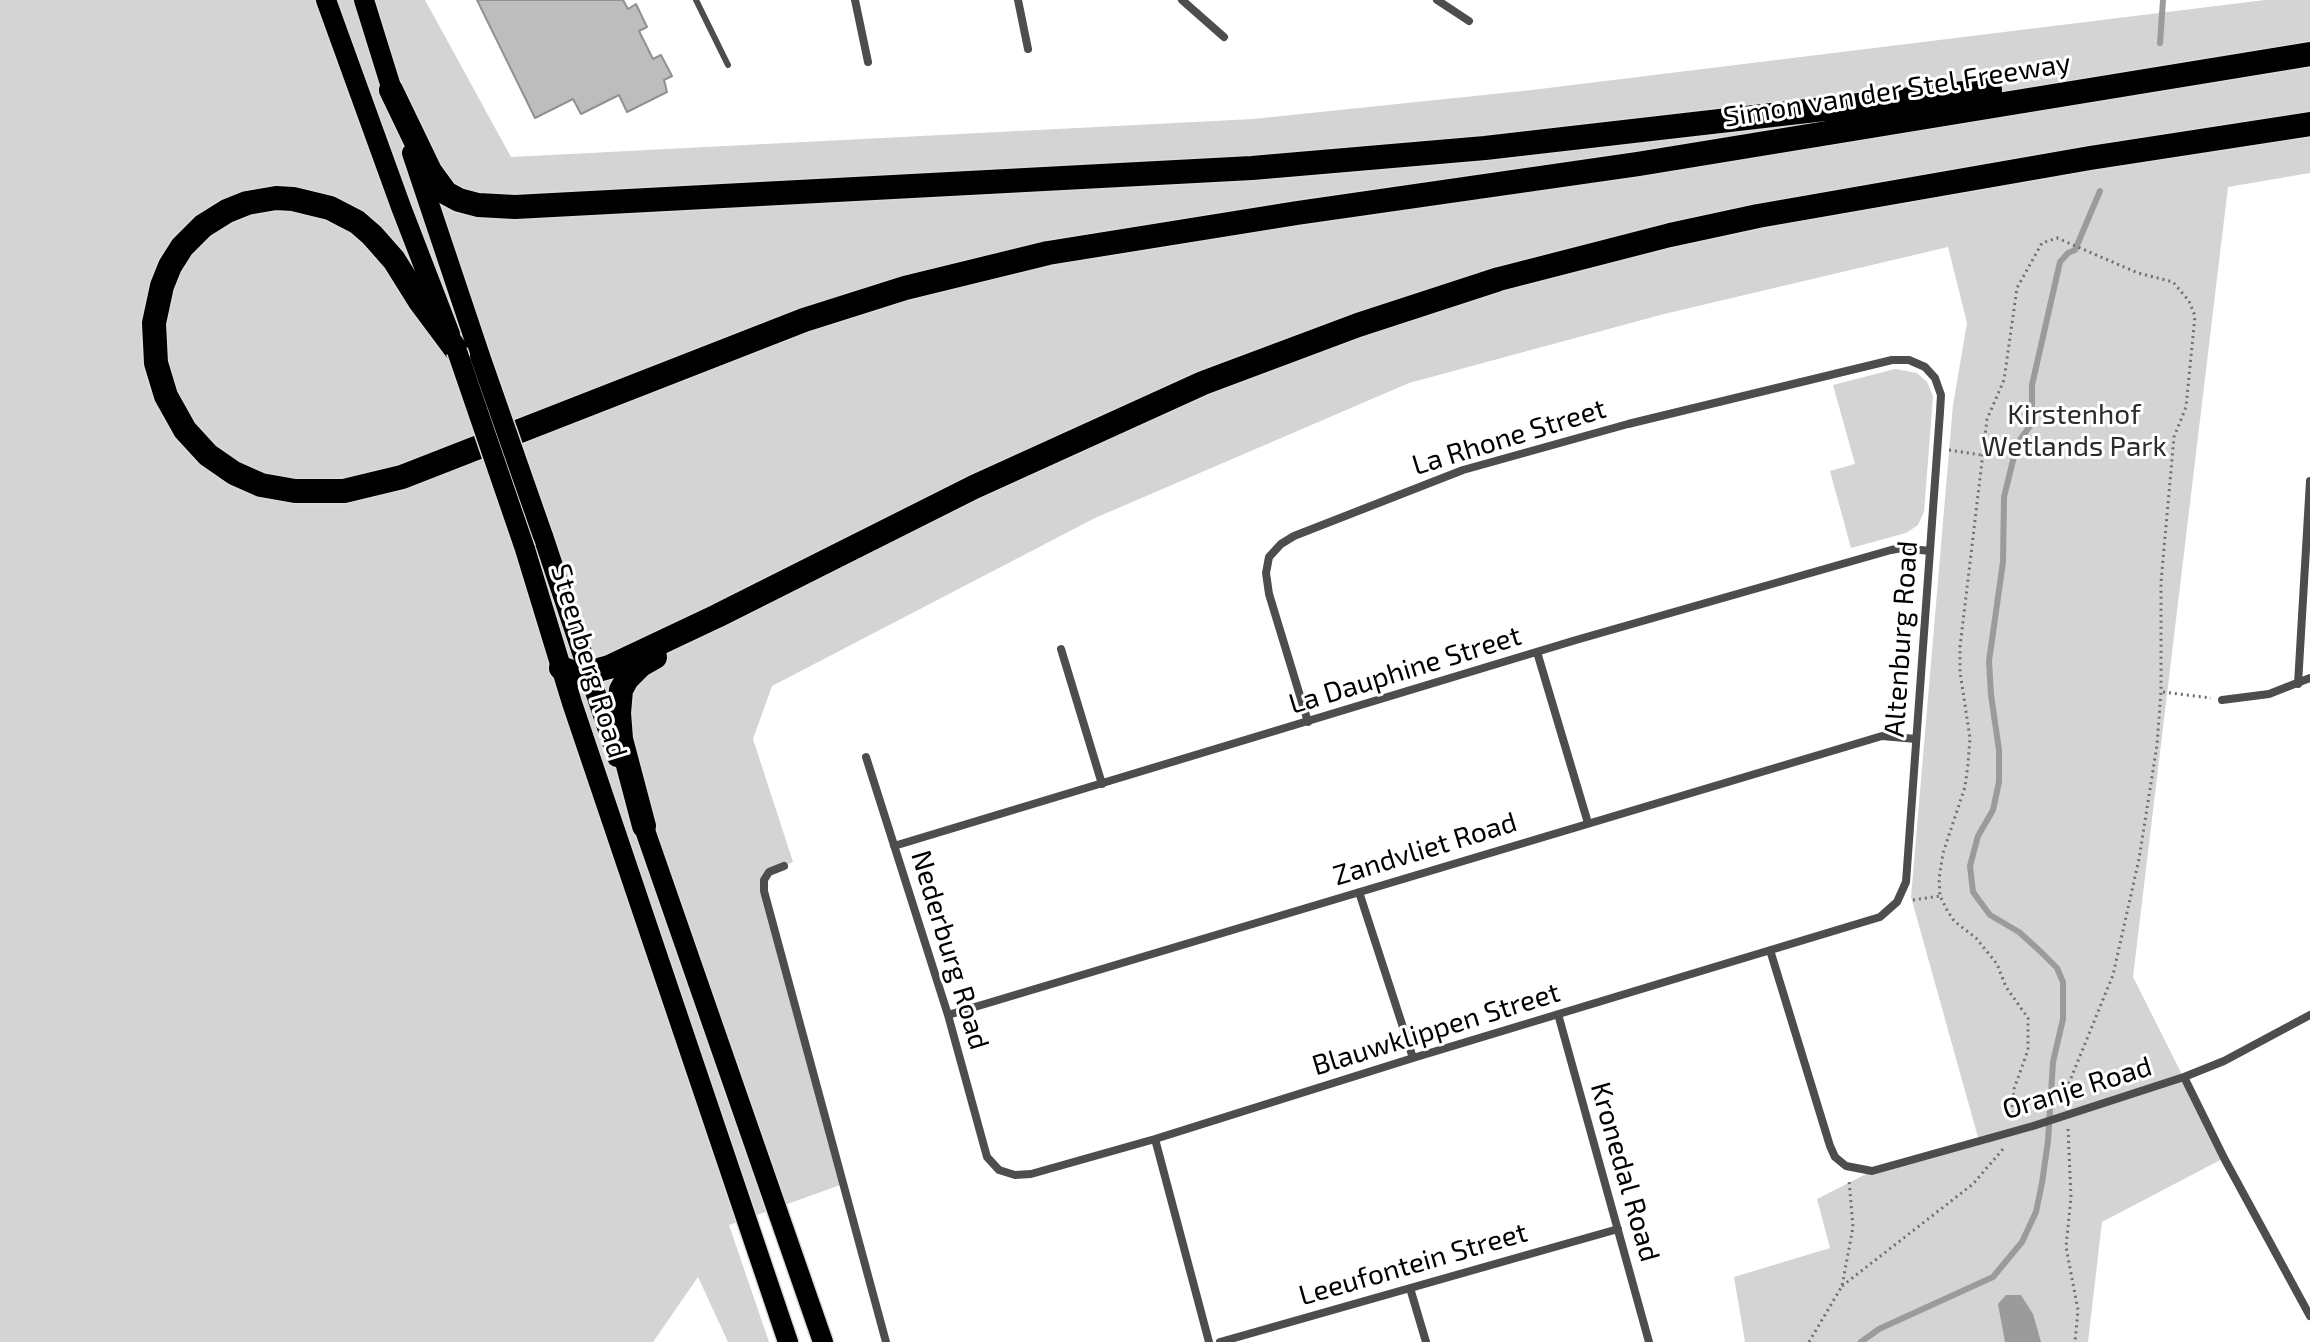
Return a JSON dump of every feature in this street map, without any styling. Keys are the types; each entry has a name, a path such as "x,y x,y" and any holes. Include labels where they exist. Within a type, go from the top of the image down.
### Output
{"highway":[{"name":"Simon van der Stel Freeway","path":"469,354 419,300 394,260 372,235 357,222 330,208 293,199 276,198 247,203 203,226 182,247 170,266 154,323 156,363 166,396 176,419 199,447 234,473 261,485 307,492 344,491 402,477 804,320 905,288 1048,253 1267,217 1638,164 2310,54"},
{"path":"391,90 433,177 446,193 478,205 515,207 1252,168 1485,148 2004,89 2052,86 2075,91"},
{"path":"561,668 589,675 717,616 974,487 1203,383 1358,325 1499,279 1670,235 1773,213 2310,124"},
{"path":"644,826 621,739 621,690 641,665 717,616"}],"main road":[{"name":"Steenberg Road","path":"326,0 401,207 469,354 543,536 615,753 644,826 823,1342"},
{"name":"Steenberg Road","path":"364,0 561,668 664,982 788,1342"}],"street":[{"path":"855,0 868,62"},
{"path":"1018,0 1028,49"},
{"path":"1182,0 1224,37"},
{"path":"1437,0 1469,21"},
{"name":"La Rhone Street","path":"1308,722 1269,594 1266,573 1269,557 1294,536 1463,470 1644,420 1892,360 1909,360 1925,367 1935,378"},
{"name":"Altenburg Road","path":"1897,902 1906,882 1941,395 1935,378"},
{"path":"2298,684 2310,481"},
{"name":"La Dauphine Street","path":"894,846 1537,652 1891,550 1930,551"},
{"path":"1061,649 1102,784"},
{"path":"1537,652 1588,823"},
{"path":"2222,700 2259,696 2310,678"},
{"name":"Zandvliet Road","path":"948,1015 1882,736 1916,739"},
{"name":"Nederburg Road","path":"866,757 948,1015 987,1157"},
{"path":"784,866 769,872 764,880 764,891 886,1342"},
{"path":"1359,892 1413,1058"},
{"name":"Blauwklippen Street","path":"987,1157 999,1170 1015,1175 1031,1174 1155,1139 1880,917 1897,902"},
{"path":"1770,950 1830,1146 1835,1157 1846,1166"},
{"name":"Kronedal Road","path":"1558,1014 1649,1342"},
{"name":"Oranje Road","path":"1846,1166 1872,1171 2033,1126 2184,1077 2224,1061 2310,1015"},
{"path":"2184,1077 2217,1145 2310,1316"},
{"path":"1155,1139 1209,1342"},
{"name":"Leeufontein Street","path":"1220,1342 1618,1229"},
{"path":"1410,1288 1426,1342"}],"lane":[{"path":"696,0 728,65"}],"path":[{"path":"1842,1286 1973,1184 2003,1150 2009,1133 2014,1089 2028,1050 2028,1018 2006,987 1997,964 1976,938 1954,921 1940,896 1939,879 1943,853 1965,787 1969,751 1960,647 1987,419 2004,380 2017,288 2042,243 2057,238 2138,273 2165,279 2180,289 2195,316 2186,407 2174,437 2161,582 2161,691 2157,745 2139,859 2116,965 2065,1097 2071,1197 2066,1247 2078,1310 2075,1342"},
{"path":"1937,449 1983,455"},
{"path":"2161,691 2222,700"},
{"path":"1897,902 1940,896"},
{"path":"1809,1342 1842,1286 1853,1227 1846,1166"}],"green space":[{"name":"Kirstenhof Wetlands Park","path":"0,0 425,0 511,157 1253,119 1532,90 2265,0 2310,0 2310,173 2228,187 2133,977 2224,1158 2102,1222 2088,1342 1745,1342 1734,1277 1830,1248 1817,1199 1872,1171 1979,1141 1911,897 1953,405 1967,323 1948,247 1664,314 1409,383 1095,518 772,686 753,739 793,862 769,872 764,880 843,1184 729,1225 769,1342 728,1342 698,1277 653,1342 0,1342"},
{"path":"1895,369 1917,373 1927,382 1933,396 1924,512 1918,525 1906,533 1851,548 1830,471 1855,464 1833,385"}],"shaded area":[{"path":"2006,1295 2021,1295 2033,1314 2041,1342 2005,1342 1998,1304"}],"building":[{"path":"477,0 623,0 628,9 636,4 647,27 639,31 653,59 661,55 672,76 664,80 667,92 627,112 619,95 581,114 573,99 535,118"}],"waterway":[{"path":"2160,43 2163,0"},
{"path":"1861,1342 1879,1329 1993,1277 2022,1242 2036,1212 2048,1141 2053,1062 2063,1019 2063,982 2057,968 2041,952 2019,932 1990,915 1973,892 1970,866 1978,836 1993,810 1999,782 1999,750 1989,661 2003,562 2004,497 2017,444 2032,423 2032,385 2060,262 2075,250 2100,191"}]}
